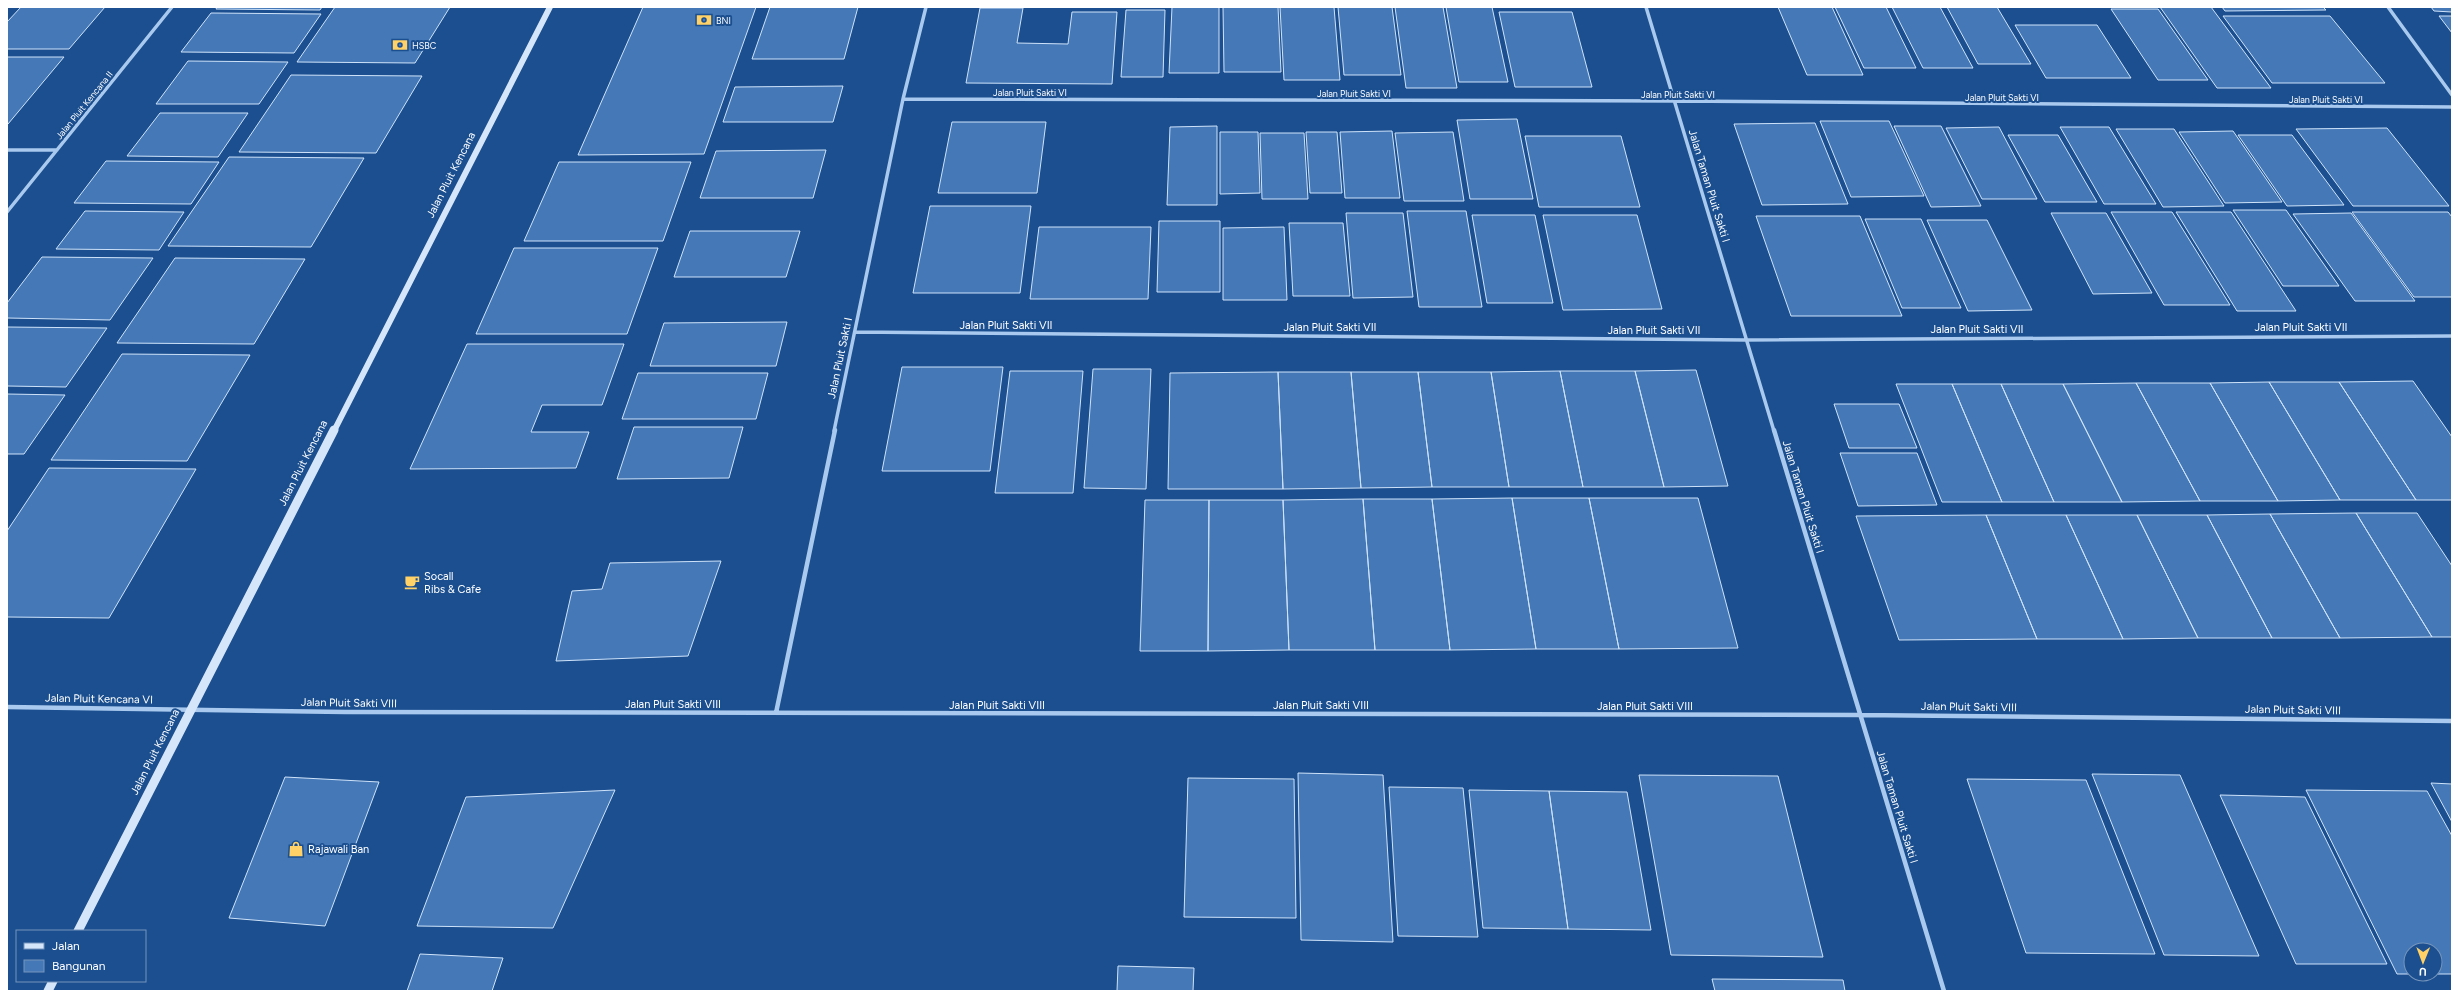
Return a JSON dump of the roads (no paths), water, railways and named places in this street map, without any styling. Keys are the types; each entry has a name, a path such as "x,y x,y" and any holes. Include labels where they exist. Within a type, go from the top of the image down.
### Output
{"street":[{"name":"Jalan Pluit Kencana II","path":"7,212 172,7"},
{"name":"Jalan Pluit Kencana","path":"79,930 190,709 550,7"},
{"name":"Jalan Pluit Sakti I","path":"776,713 903,99 926,7"},
{"name":"Jalan Taman Pluit Sakti I","path":"1646,7 1944,991"},
{"path":"2388,7 2452,95"},
{"name":"Jalan Pluit Sakti VI","path":"903,99 1674,101 2452,107"},
{"path":"7,150 57,150"},
{"name":"Jalan Pluit Sakti VII","path":"855,332 1746,340 2452,336"},
{"name":"Jalan Pluit Kencana VI","path":"7,707 190,709"},
{"name":"Jalan Pluit Sakti VIII","path":"190,709 345,712 1860,715 2452,721"},
{"path":"48,991 52,982"}],"place":[{"name":"BNI","path":"704,20"},
{"name":"HSBC","path":"400,45"},
{"name":"Socall Ribs & Cafe","path":"412,582"},
{"name":"Rajawali Ban","path":"296,849"}]}
